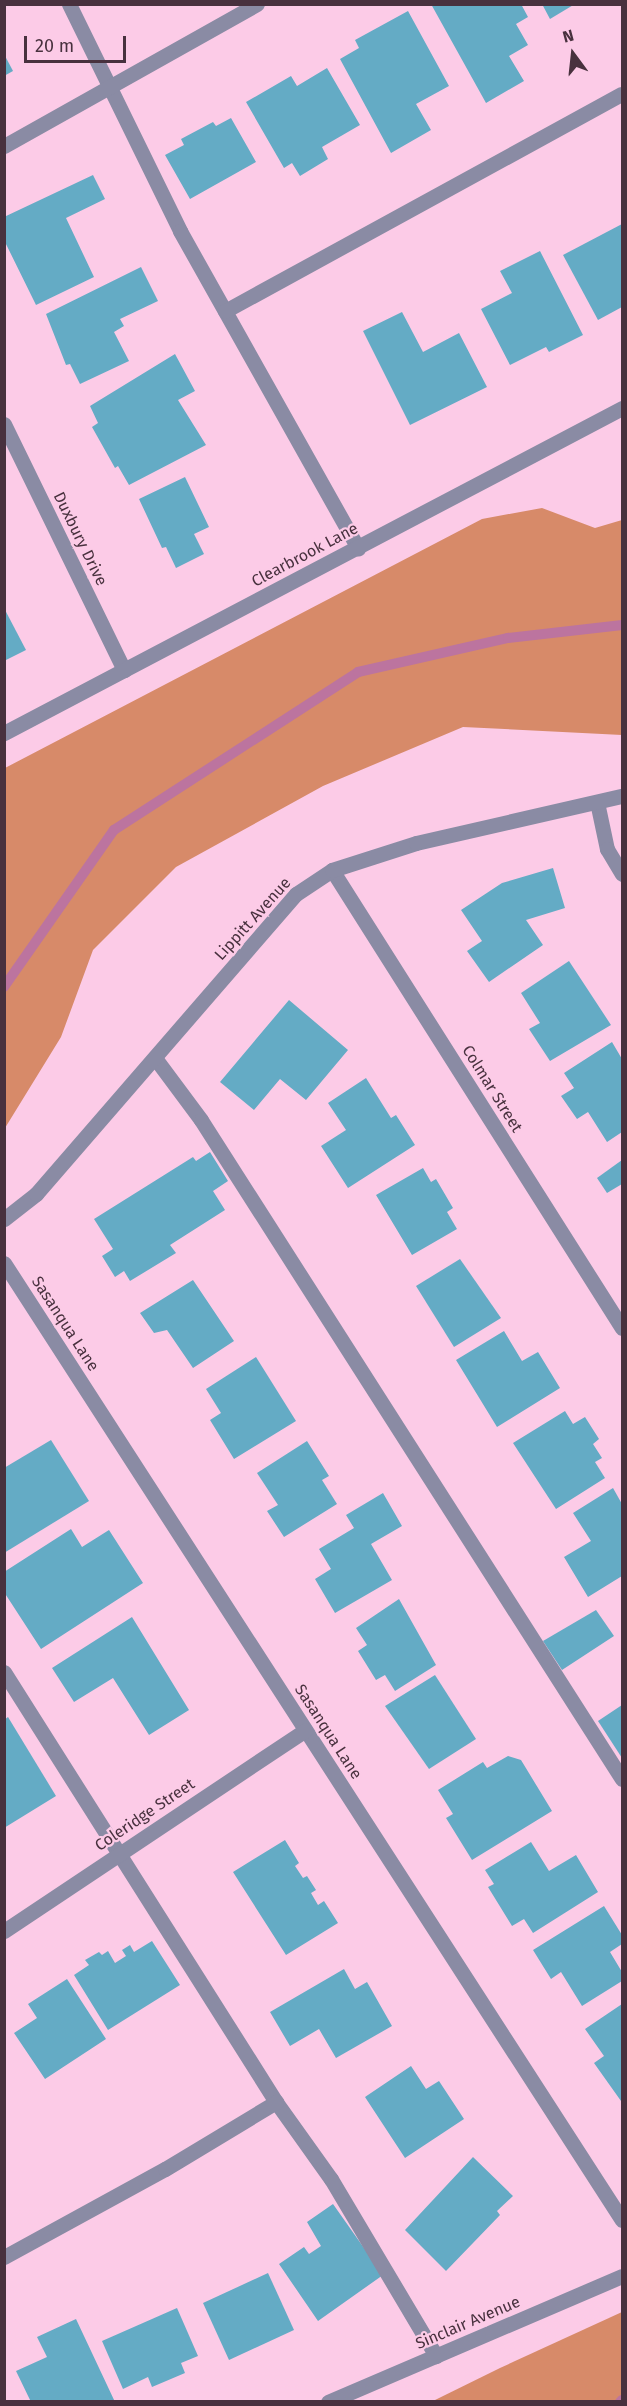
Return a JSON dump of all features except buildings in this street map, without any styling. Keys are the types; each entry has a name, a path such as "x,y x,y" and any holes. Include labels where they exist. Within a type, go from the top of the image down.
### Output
{"street":[{"path":"69,4 107,89 225,311 358,548"},
{"path":"4,146 256,4"},
{"path":"225,311 622,94"},
{"name":"Clearbrook Lane","path":"4,734 622,408"},
{"name":"Duxbury Drive","path":"4,424 124,670"},
{"name":"Lippitt Avenue","path":"4,1219 36,1194 296,894 332,870 416,843 622,796"},
{"path":"597,802 606,849 622,874"},
{"name":"Colmar Street","path":"332,870 622,1328"},
{"path":"155,1058 207,1130 622,1779"},
{"name":"Sasanqua Lane","path":"4,1263 622,2220"},
{"path":"4,1672 276,2102 331,2179 436,2356"},
{"name":"Coleridge Street","path":"4,1931 306,1730"},
{"path":"4,2257 165,2169 276,2102"},
{"name":"Sinclair Avenue","path":"328,2402 622,2276"}],"shaded area":[{"path":"542,508 595,528 622,520 622,735 463,727 323,786 176,867 93,950 61,1037 5,1128 5,768 482,519"},
{"path":"622,2312 622,2401 433,2401 500,2368"}],"waterway":[{"path":"4,987 114,830 358,672 508,638 622,625"}]}
